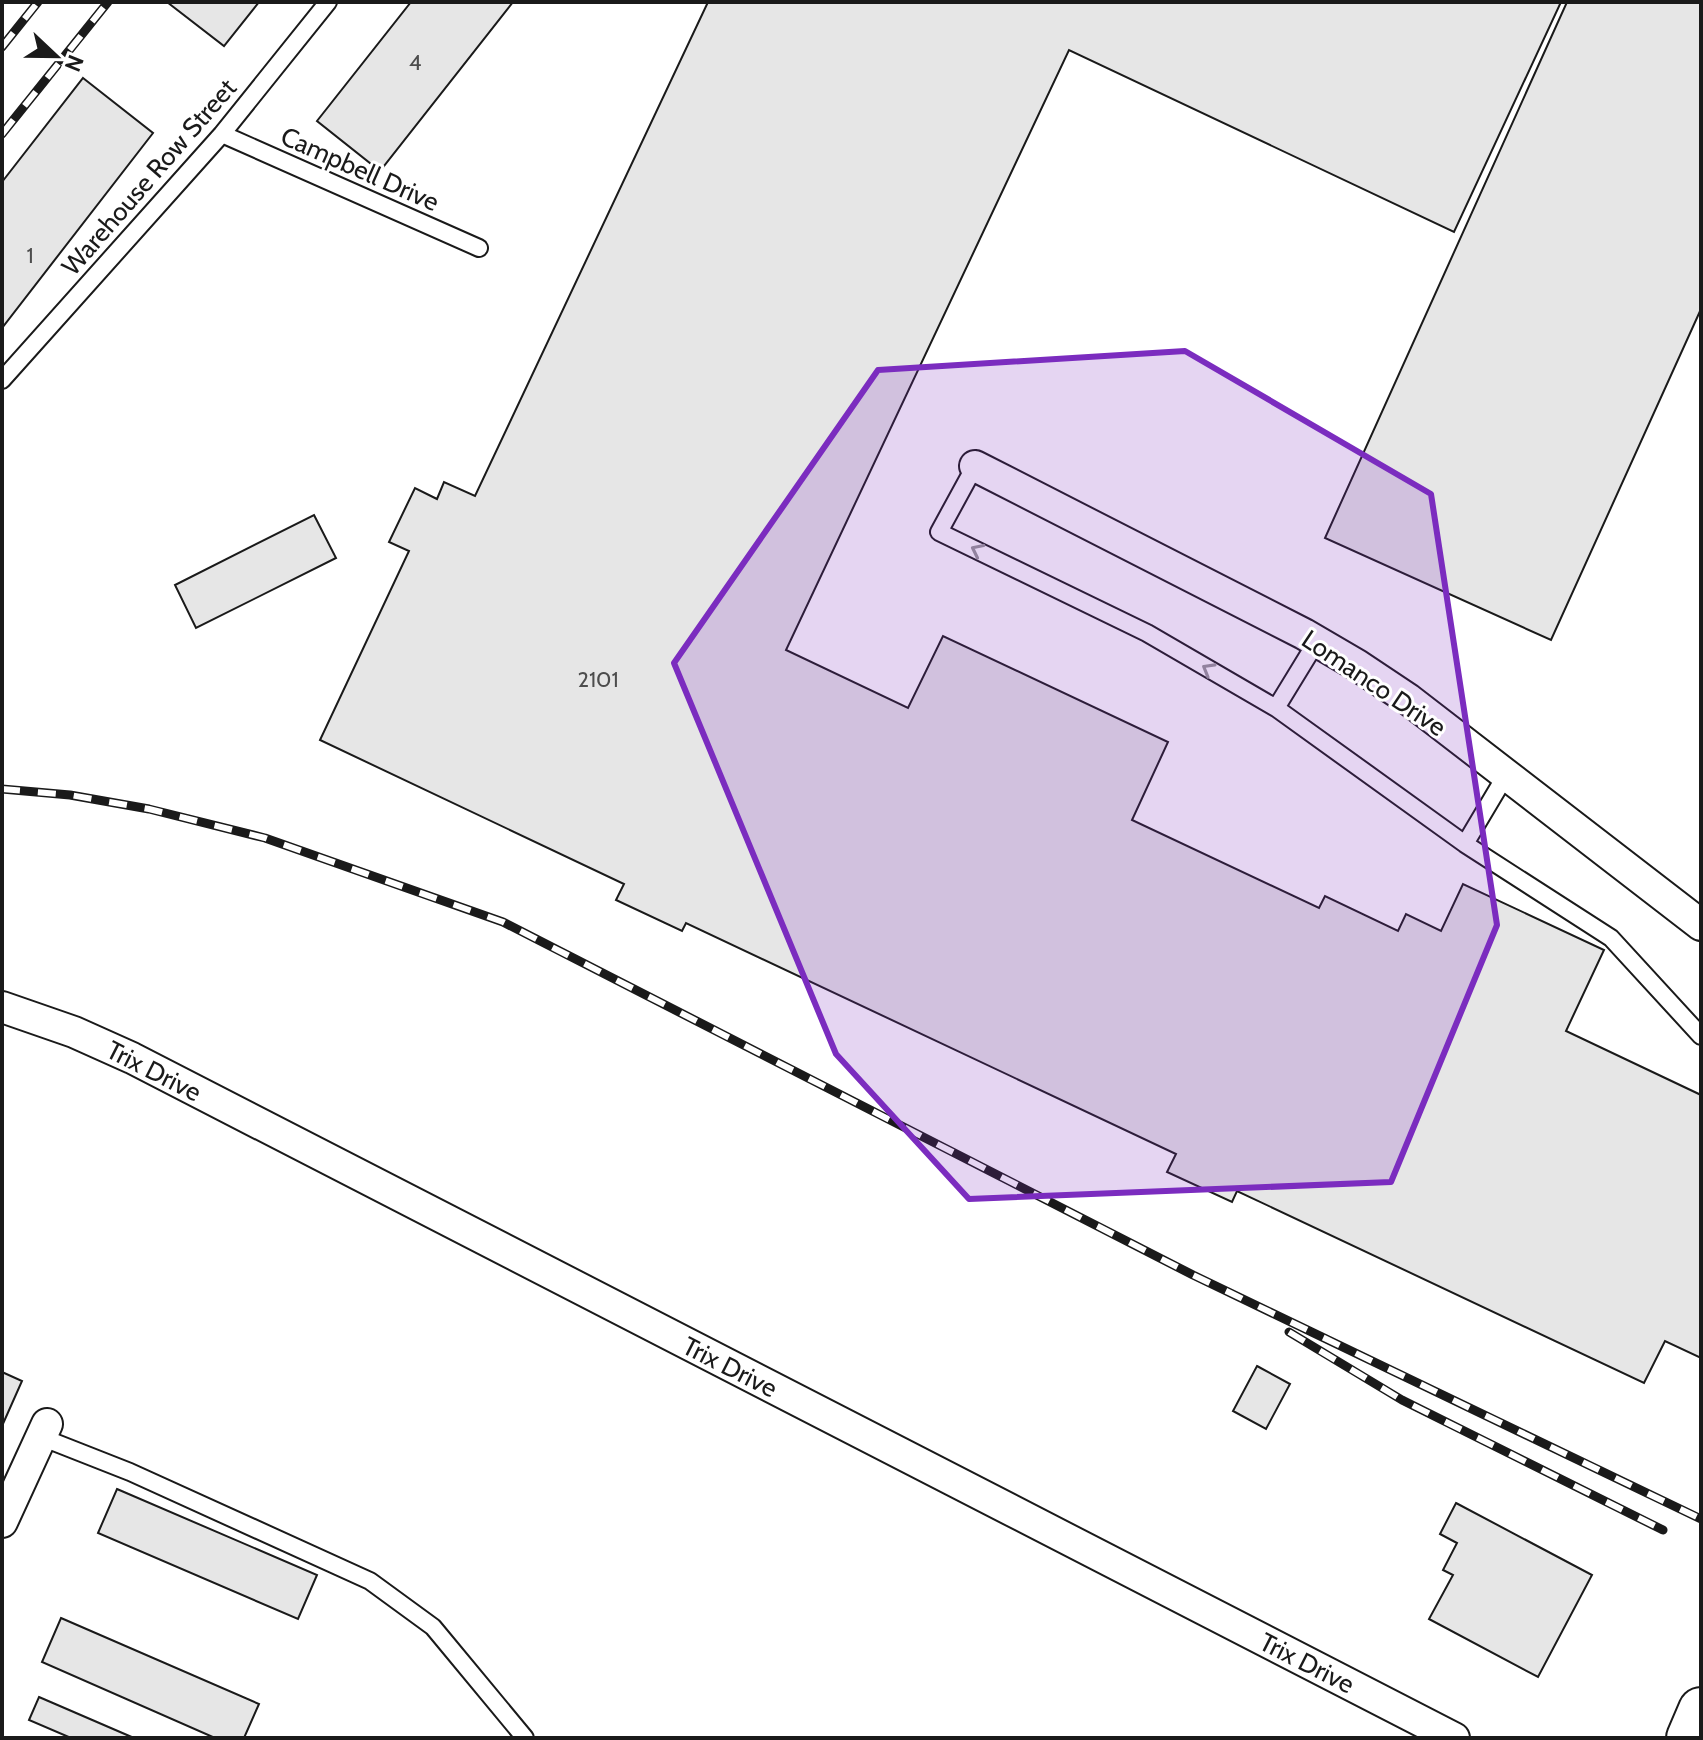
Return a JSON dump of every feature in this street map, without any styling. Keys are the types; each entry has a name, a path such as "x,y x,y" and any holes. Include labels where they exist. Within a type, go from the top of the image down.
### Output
{"main road":[{"path":"1689,1738 1701,1710"}],"street":[{"name":"Lomanco Drive","path":"975,466 1317,641 1408,699 1701,925"},
{"name":"Trix Drive","path":"2,1007 74,1032 132,1058 1454,1738"},
{"path":"2,1522 44,1430"}],"lane":[{"name":"Warehouse Row Street","path":"2,380 222,134 328,2"},
{"name":"Campbell Drive","path":"222,134 479,248"},
{"path":"975,466 939,532 1147,633 1276,708 1465,844 1611,938 1701,1036"},
{"path":"1276,708 1317,641"},
{"path":"1465,844 1506,775"},
{"path":"44,1430 370,1581 433,1627 525,1738"}],"highlighted area":[{"path":"1185,351 1431,494 1497,925 1391,1182 969,1199 836,1054 674,663 878,370"}],"building":[{"path":"167,2 259,2 224,46"},
{"path":"411,2 513,2 380,171 317,121"},
{"path":"708,2 1561,2 1454,232 1069,50 786,650 908,708 943,636 1168,742 1132,820 1319,908 1325,896 1398,931 1406,914 1441,931 1463,884 1604,950 1566,1031 1701,1095 1701,1358 1665,1341 1644,1383 1237,1191 1232,1202 1167,1172 1176,1154 686,923 682,931 616,900 624,884 320,740 409,551 389,542 415,488 437,499 444,482 475,496"},
{"path":"1567,2 1701,2 1701,309 1551,640 1325,538"},
{"path":"83,78 153,133 2,328 2,182"},
{"path":"314,515 336,558 196,628 175,585"},
{"path":"1257,1366 1290,1384 1266,1429 1233,1411"},
{"path":"2,1372 22,1381 2,1426"},
{"path":"117,1489 317,1575 298,1619 98,1533"},
{"path":"1456,1503 1592,1575 1538,1677 1429,1619 1453,1575 1443,1570 1457,1543 1440,1534"},
{"path":"61,1618 259,1704 244,1738 215,1738 42,1662"},
{"path":"39,1697 134,1738 71,1738 29,1720"}],"railway":[{"path":"2,47 38,2"},
{"path":"2,134 108,2"},
{"path":"2,789 70,795 149,809 265,838 503,922 1193,1275 1701,1519"},
{"path":"1289,1332 1402,1400 1663,1530"}]}
